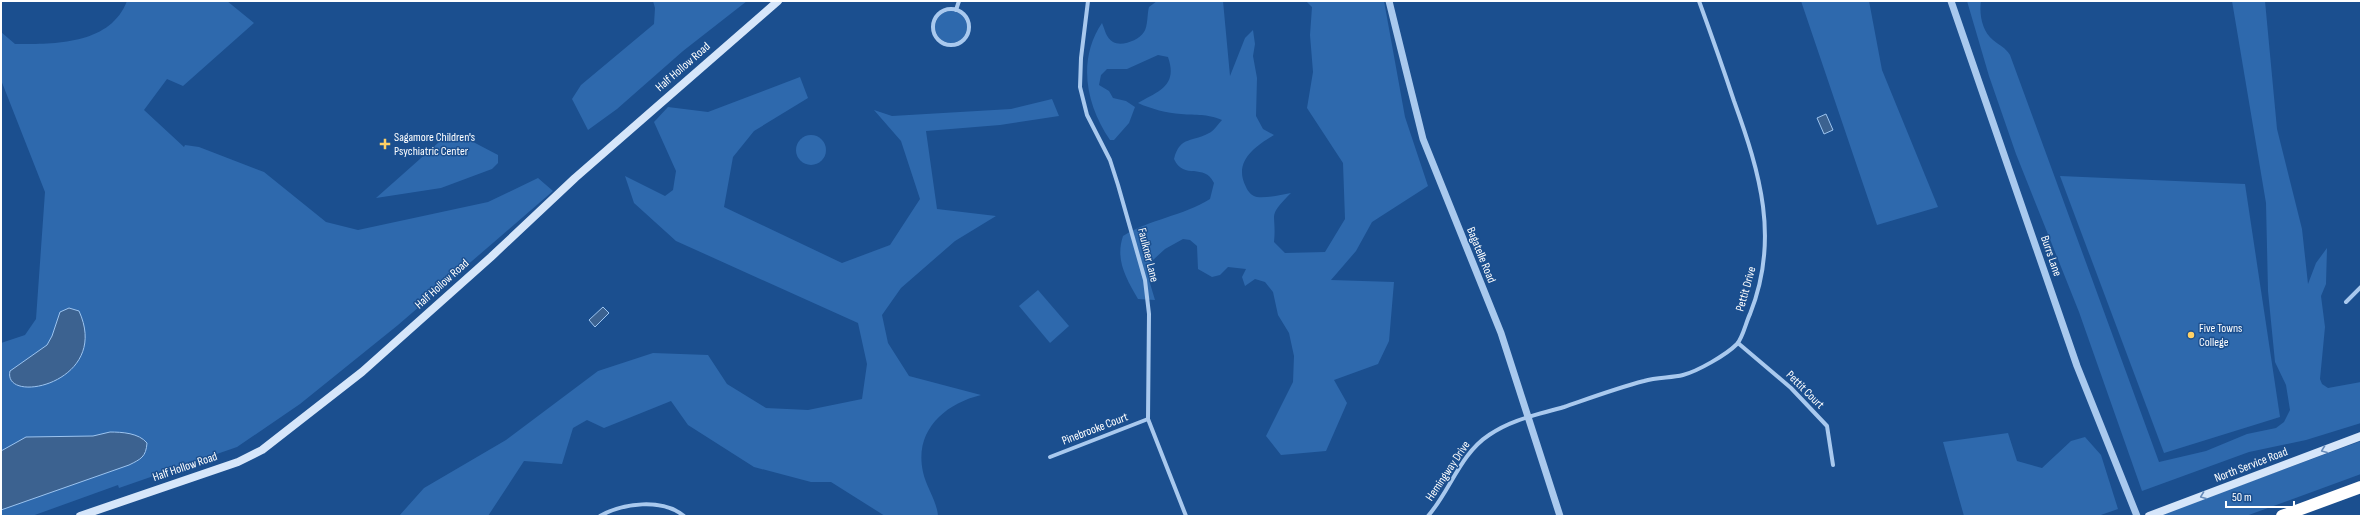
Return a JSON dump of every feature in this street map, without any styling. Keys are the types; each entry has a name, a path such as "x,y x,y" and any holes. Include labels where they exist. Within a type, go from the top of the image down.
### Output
{"highway":[{"path":"2282,516 2361,487"}],"main road":[{"name":"Half Hollow Road","path":"80,516 238,462 262,450 362,372 491,257 575,178 778,1"},
{"name":"North Service Road","path":"2149,516 2361,436"}],"street":[{"path":"956,10 959,1"},
{"name":"Faulkner Lane","path":"1088,1 1081,58 1080,87 1087,115 1110,160 1145,280 1149,314 1148,419 1186,516"},
{"name":"Bagatelle Road","path":"1389,1 1423,139 1500,333 1560,516"},
{"name":"Pettit Drive","path":"1699,1 1753,153 1763,194 1766,234 1763,271 1754,302 1738,343"},
{"name":"Burrs Lane","path":"1951,1 2077,366 2137,516"},
{"path":"944,10 956,10 966,16 969,32 962,42 957,44 946,44 936,37 933,31 935,19 944,10"},
{"path":"2346,302 2361,287"},
{"path":"1527,416 1562,407 1644,380 1684,375 1704,366 1738,343"},
{"name":"Pettit Court","path":"1738,343 1791,388 1827,426 1833,465"},
{"name":"Hemingway Drive","path":"1428,516 1438,504 1473,448 1488,435 1527,416"},
{"name":"Pinebrooke Court","path":"1050,458 1148,419"},
{"path":"600,516 611,510 634,504 657,506 684,516"}],"shaded area":[{"path":"127,1 227,1 254,23 183,86 167,79 144,110 184,147 185,145 199,147 264,172 326,222 358,230 488,202 538,178 553,191 398,325 300,404 237,447 119,488 118,485 32,516 1,516 1,343 25,335 36,319 45,192 1,80 1,32 15,44 64,42 80,39 95,34 108,26 119,15"},
{"path":"653,1 747,1 683,51 617,109 588,130 572,99 581,85 654,24 655,8"},
{"path":"1157,1 1223,1 1230,76 1245,38 1253,30 1255,44 1253,56 1257,78 1256,116 1263,129 1274,135 1259,145 1248,156 1242,170 1243,178 1248,191 1255,196 1270,197 1291,193 1278,207 1274,216 1274,242 1285,253 1325,252 1345,219 1343,163 1307,108 1313,72 1310,35 1312,7 1306,1 1384,1 1405,117 1428,186 1372,222 1356,251 1331,280 1394,282 1389,341 1378,364 1334,380 1347,403 1326,451 1281,455 1266,436 1293,382 1294,356 1289,333 1278,315 1273,292 1265,282 1255,279 1245,286 1242,277 1246,269 1228,267 1220,275 1212,277 1198,269 1197,246 1190,240 1183,239 1165,249 1153,260 1149,280 1155,300 1138,299 1129,284 1123,269 1120,253 1123,236 1144,225 1189,210 1210,199 1214,183 1210,177 1205,173 1183,169 1174,159 1180,146 1188,141 1211,132 1222,120 1206,116 1165,112 1138,103 1159,91 1168,81 1170,67 1168,57 1158,55 1127,69 1107,69 1101,75 1099,85 1109,91 1113,98 1126,101 1135,107 1129,123 1114,140 1110,140 1102,126 1090,97 1088,82 1087,67 1089,52 1094,37 1102,23 1107,36 1113,42 1121,44 1138,38 1142,35 1146,27 1149,7"},
{"path":"1801,1 1869,1 1882,70 1938,207 1877,225"},
{"path":"1967,1 1981,1 1980,11 1986,32 2010,55 2159,462 2206,451 2247,434 2276,428 2284,422 2290,410 2286,385 2275,362 2268,291 2266,203 2232,1 2265,1 2277,129 2302,229 2308,284 2316,263 2327,248 2326,284 2321,296 2325,327 2320,379 2322,384 2328,388 2361,382 2361,423 2306,440 2249,452 2142,491 2079,312 2016,154 1989,76"},
{"path":"948,11 954,11 964,18 967,27 966,33 960,40 954,43 948,43 938,36 935,30 935,24 942,14"},
{"path":"800,77 808,98 754,131 733,157 724,207 842,263 890,245 920,199 901,141 874,110 892,116 1011,109 1052,99 1059,116 1000,125 926,131 937,209 996,216 955,241 901,288 882,315 888,343 909,376 981,395 955,405 944,413 928,432 923,444 921,457 923,472 926,483 936,505 938,516 885,516 831,482 811,482 754,467 688,425 671,401 604,428 587,420 573,428 562,464 524,461 488,516 399,516 424,488 506,440 598,371 653,353 708,355 727,384 766,408 808,410 862,399 867,364 858,323 676,241 634,203 625,176 665,196 673,190 676,171 654,122 668,107 708,112"},
{"path":"1826,114 1833,130 1824,134 1817,118"},
{"path":"458,134 498,155 498,163 492,169 441,188 376,198 447,135"},
{"path":"811,135 817,136 825,144 825,156 817,164 811,165 805,164 797,156 796,150 797,144 805,136"},
{"path":"2060,176 2245,184 2280,417 2164,453"},
{"path":"1038,290 1069,326 1050,343 1019,306"},
{"path":"603,307 609,313 595,327 589,320"},
{"path":"69,308 79,311 85,336 81,356 70,371 54,381 37,386 22,387 12,381 10,371 47,345 52,336 60,312"},
{"path":"110,432 120,432 140,437 147,443 144,455 129,465 1,510 1,451 26,437 93,436"},
{"path":"2008,433 2017,461 2042,468 2071,441 2085,437 2101,455 2118,509 2098,516 1964,516 1943,442"},
{"path":"2361,441 2361,474 2246,516 2157,516"}],"place":[{"name":"Sagamore Children's Psychiatric Center","path":"385,144"},
{"name":"Five Towns College","path":"2191,335"}]}
